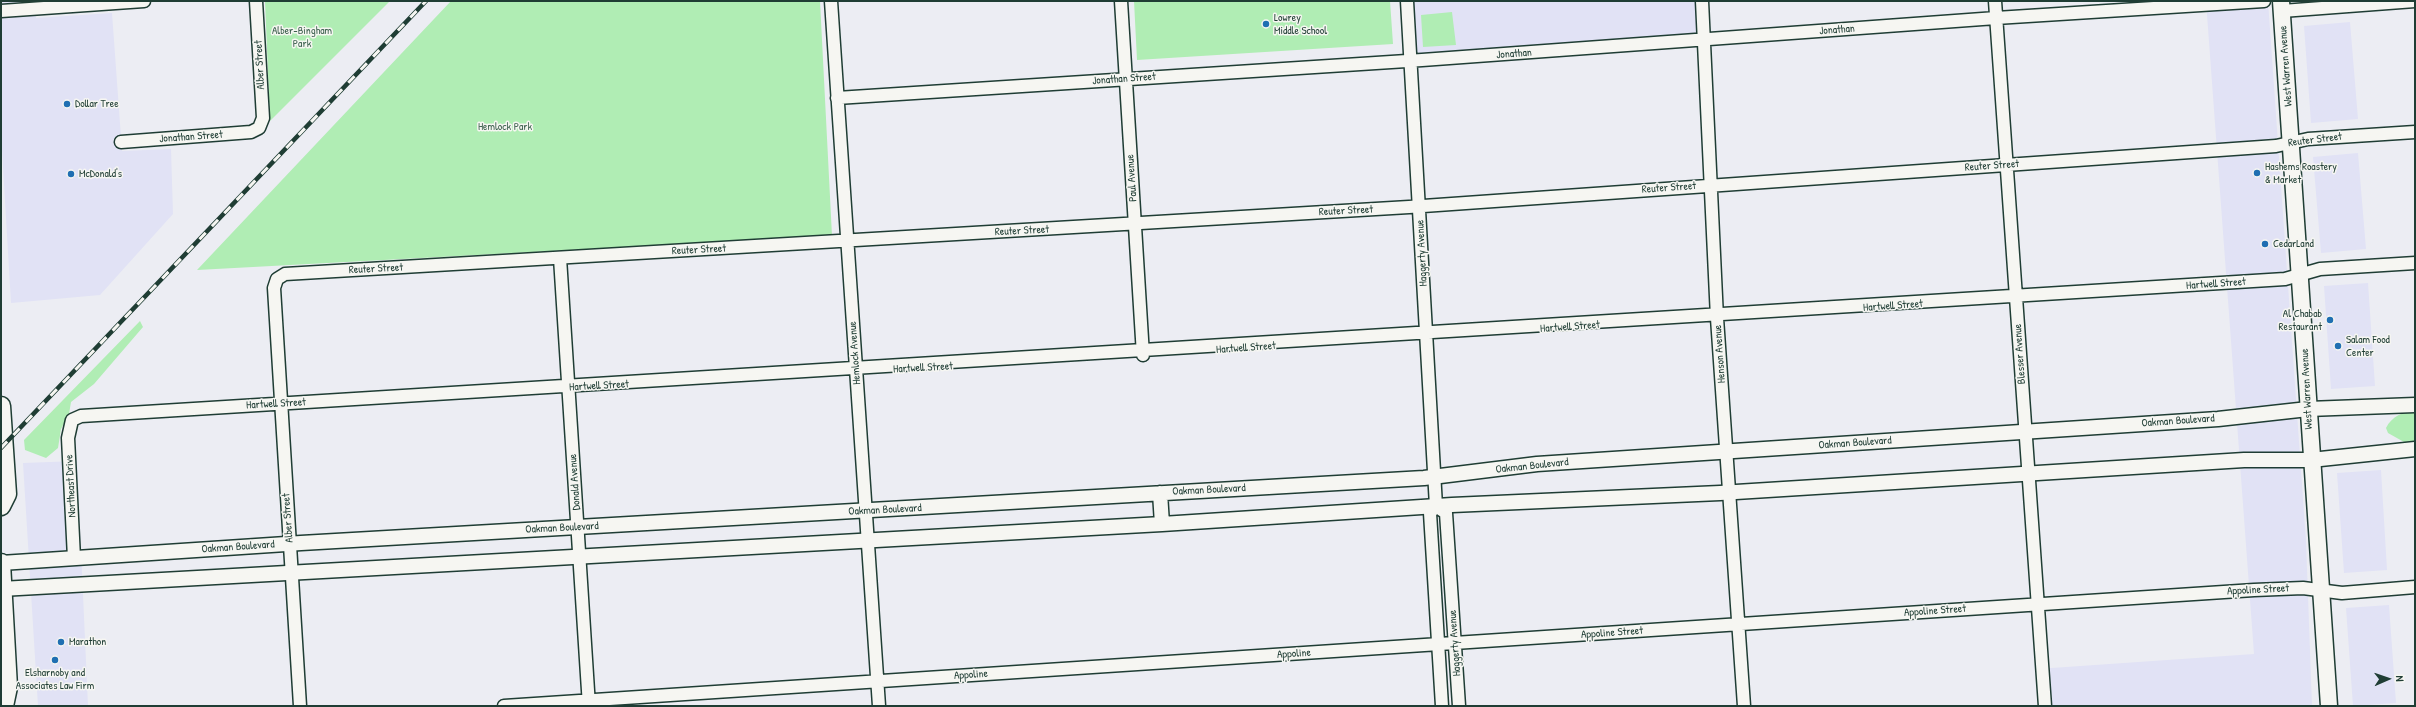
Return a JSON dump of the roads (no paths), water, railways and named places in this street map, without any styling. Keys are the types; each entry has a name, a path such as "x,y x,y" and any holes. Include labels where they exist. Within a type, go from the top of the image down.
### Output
{"main road":[{"name":"West Warren Avenue","path":"2281,6 2329,706"},
{"path":"1,406 7,494 1,506"},
{"path":"1,563 8,687 4,706"},
{"path":"8,687 18,706"}],"street":[{"path":"1,11 144,1"},
{"name":"Alber Street","path":"256,1 263,118 259,128"},
{"name":"Hemlock Avenue","path":"831,1 879,706"},
{"name":"Paul Avenue","path":"1121,1 1143,354"},
{"name":"Haggerty Avenue","path":"1407,1 1435,476 1436,506 1430,513 1442,706"},
{"name":"Henson Avenue","path":"1702,1 1717,318 1744,706"},
{"name":"Blesser Avenue","path":"1995,1 2030,473 2045,706"},
{"name":"Jonathan","path":"1410,61 1996,18 2264,1"},
{"path":"2281,6 2415,1"},
{"name":"Jonathan Street","path":"837,98 1410,61"},
{"name":"Jonathan Street","path":"122,142 251,132 259,128"},
{"name":"Reuter Street","path":"277,279 285,274 1420,206 2276,146 2291,142 2415,132"},
{"name":"Donald Avenue","path":"560,258 589,703"},
{"name":"Hartwell Street","path":"76,417 857,372 1717,318 2285,279 2320,269 2415,263"},
{"name":"Alber Street","path":"277,279 274,288 276,329 300,706"},
{"name":"Oakman Boulevard","path":"1,563 290,544 866,511 1435,476 1537,464 2026,430 2218,419 2308,409 2415,405"},
{"name":"Northeast Drive","path":"74,558 68,438 72,420 76,417"},
{"path":"2,589 1162,524 1436,506 1729,492 2244,460 2311,460 2415,449"},
{"path":"1160,493 1162,524"},
{"name":"Haggerty Avenue","path":"1436,506 1446,513 1459,706"},
{"path":"1434,580 1450,579"},
{"name":"Appoline Street","path":"1438,644 2254,590 2303,588 2342,593 2415,587"},
{"name":"Appoline","path":"504,706 589,703 877,681 1438,644"}],"railway":[{"path":"1,448 426,1"}],"place":[{"name":"Lowrey Middle School","path":"1266,24"},
{"name":"Dollar Tree","path":"67,104"},
{"name":"Hashems Roastery & Market","path":"2257,173"},
{"name":"McDonald's","path":"71,174"},
{"name":"CedarLand","path":"2265,244"},
{"name":"Al Chabab Restaurant","path":"2330,320"},
{"name":"Salam Food Center","path":"2338,346"},
{"name":"Marathon","path":"61,642"},
{"name":"Elsharnoby and Associates Law Firm","path":"55,660"}],"park label":[{"name":"Alber-Bingham Park","path":"302,37"},
{"name":"Hemlock Park","path":"505,127"}]}
